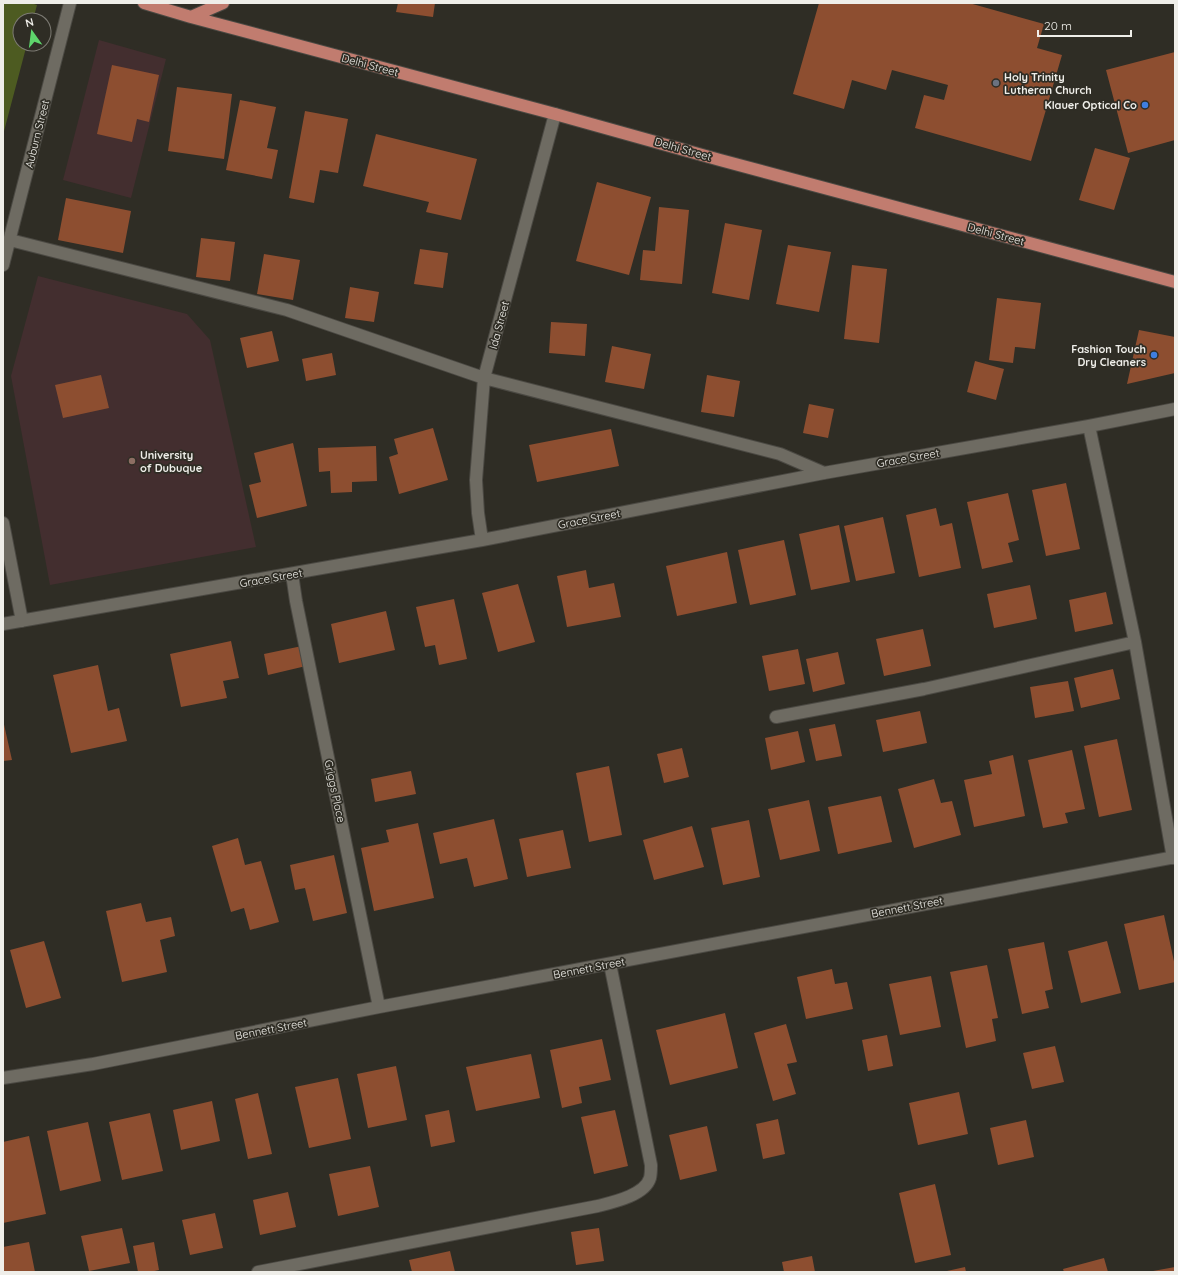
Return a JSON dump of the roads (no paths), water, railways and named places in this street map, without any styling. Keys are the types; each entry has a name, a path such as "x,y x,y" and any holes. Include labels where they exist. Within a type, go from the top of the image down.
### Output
{"main road":[{"name":"Delhi Street","path":"144,3 191,17 1175,282"},
{"path":"191,17 223,3"}],"street":[{"name":"Auburn Street","path":"3,265 70,3"},
{"name":"Ida Street","path":"482,540 476,480 484,378 555,114"},
{"path":"10,240 287,310 484,378 780,454 824,473"},
{"name":"Grace Street","path":"3,624 482,540 824,473 1089,426 1175,409"},
{"path":"1089,426 1135,642 1174,858"},
{"path":"3,523 22,621"},
{"name":"Griggs Place","path":"292,574 296,601 379,1007"},
{"path":"776,717 924,689 1135,642"},
{"name":"Bennett Street","path":"3,1078 93,1064 379,1007 1174,858"},
{"path":"258,1272 598,1206 625,1199 638,1192 646,1185 650,1178 651,1165 610,964"}],"place":[{"name":"Holy Trinity Lutheran Church","path":"996,83"},
{"name":"Klauer Optical Co","path":"1145,105"},
{"name":"Fashion Touch Dry Cleaners","path":"1154,355"},
{"name":"University of Dubuque","path":"132,461"}]}
